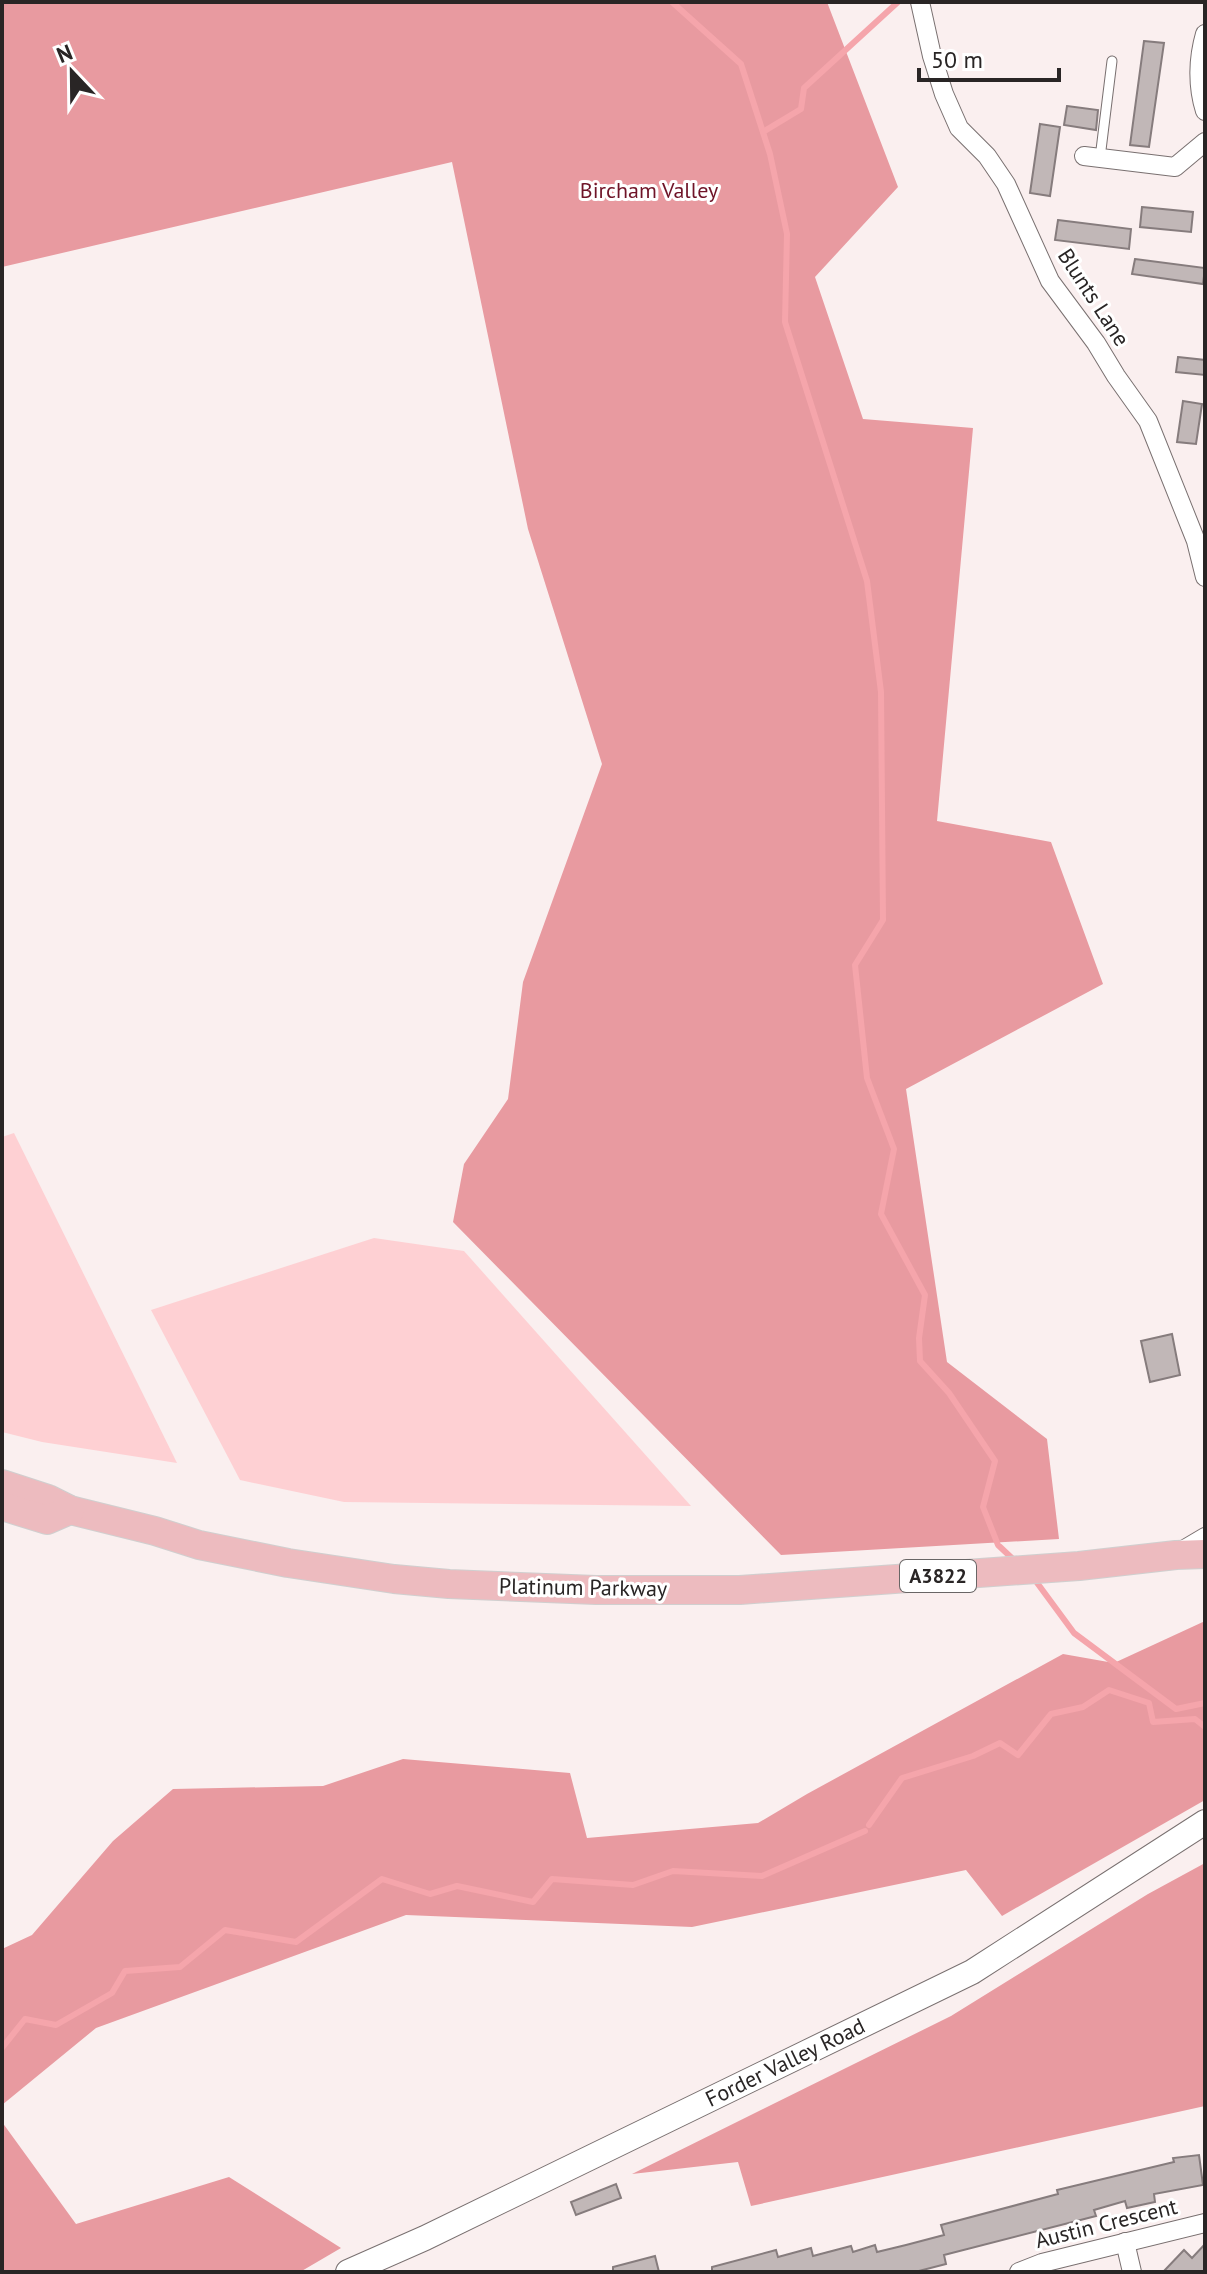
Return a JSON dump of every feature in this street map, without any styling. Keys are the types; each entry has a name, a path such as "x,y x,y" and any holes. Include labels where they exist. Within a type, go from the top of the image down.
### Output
{"main road":[{"name":"A3822","path":"2,1484 48,1499 70,1510"},
{"name":"Platinum Parkway","path":"2,1506 47,1520 70,1510 199,1545 288,1563 394,1579 596,1590 740,1590 1205,1554"},
{"name":"Platinum Parkway","path":"1176,1555 1205,1545"},
{"name":"Forder Valley Road","path":"348,2272 425,2238 972,1972 1205,1822"}],"street":[{"name":"Blunts Lane","path":"920,2 936,69 959,128 987,156 1006,184 1050,281 1148,421 1196,541 1205,577"},
{"path":"1205,34 1199,75 1205,111"},
{"path":"1092,157 1175,167 1205,142"},
{"path":"1176,1555 1205,1537"},
{"name":"Austin Crescent","path":"1019,2272 1042,2263 1205,2223"},
{"path":"1125,2242 1132,2272"}],"lane":[{"path":"1092,157 1112,61"}],"shaded area":[{"path":"14,1133 177,1463 42,1442 2,1432 2,1137"},
{"path":"374,1238 464,1251 691,1506 344,1502 240,1480 151,1310"}],"green space":[{"name":"Bircham Valley","path":"2,2 827,2 898,187 815,277 863,419 973,428 937,821 1051,842 1103,984 906,1089 947,1362 1047,1439 1059,1539 781,1555 453,1222 464,1164 508,1099 523,982 602,764 528,529 452,162 2,267"},
{"path":"1205,1621 1205,1800 1002,1916 966,1870 692,1927 406,1915 96,2028 2,2105 2,1949 32,1935 113,1841 173,1789 323,1786 403,1759 570,1773 587,1838 758,1823 1063,1654 1114,1663"},
{"path":"1205,1863 1205,2106 751,2206 738,2162 632,2174 951,2016 1148,1894"},
{"path":"2,2122 76,2224 229,2177 341,2248 300,2272 2,2272"}],"building":[{"path":"1144,41 1164,43 1149,147 1130,145"},
{"path":"1067,106 1098,110 1096,130 1064,125"},
{"path":"1040,124 1060,127 1050,196 1030,193"},
{"path":"1142,207 1193,212 1191,232 1140,227"},
{"path":"1058,220 1131,229 1129,249 1055,240"},
{"path":"1135,259 1205,268 1203,284 1132,274"},
{"path":"1178,357 1205,360 1205,375 1176,372"},
{"path":"1183,401 1202,404 1196,444 1177,442"},
{"path":"1172,1334 1180,1375 1150,1382 1141,1341"},
{"path":"1199,2155 1203,2185 1154,2194 1155,2202 1127,2208 1125,2201 1094,2210 1096,2216 944,2255 946,2264 915,2272 712,2272 712,2267 776,2250 778,2257 811,2248 813,2256 851,2246 853,2252 875,2245 877,2252 944,2235 941,2225 1058,2194 1057,2190 1174,2162 1173,2158"},
{"path":"616,2184 621,2198 576,2215 571,2202"},
{"path":"1205,2244 1205,2272 1163,2272 1184,2250 1192,2258"},
{"path":"655,2256 659,2272 613,2272 613,2267"}],"waterway":[{"path":"672,2 741,64 770,154 787,234 785,322 867,581 881,692 883,920 855,965 867,1078 894,1149 881,1214 925,1295 919,1338 920,1361 949,1393 995,1461 983,1507 998,1545 1015,1561"},
{"path":"763,132 801,109 804,88 898,2"},
{"path":"1035,1580 1074,1633 1176,1709 1205,1703"},
{"path":"869,1825 902,1778 973,1756 1000,1743 1018,1755 1051,1714 1083,1707 1109,1690 1149,1703 1153,1722 1195,1719 1205,1727"},
{"path":"2,2048 25,2019 56,2025 112,1993 125,1971 180,1967 225,1930 296,1942 382,1879 430,1894 457,1886 533,1902 552,1879 633,1885 673,1871 762,1876 865,1831"}]}
